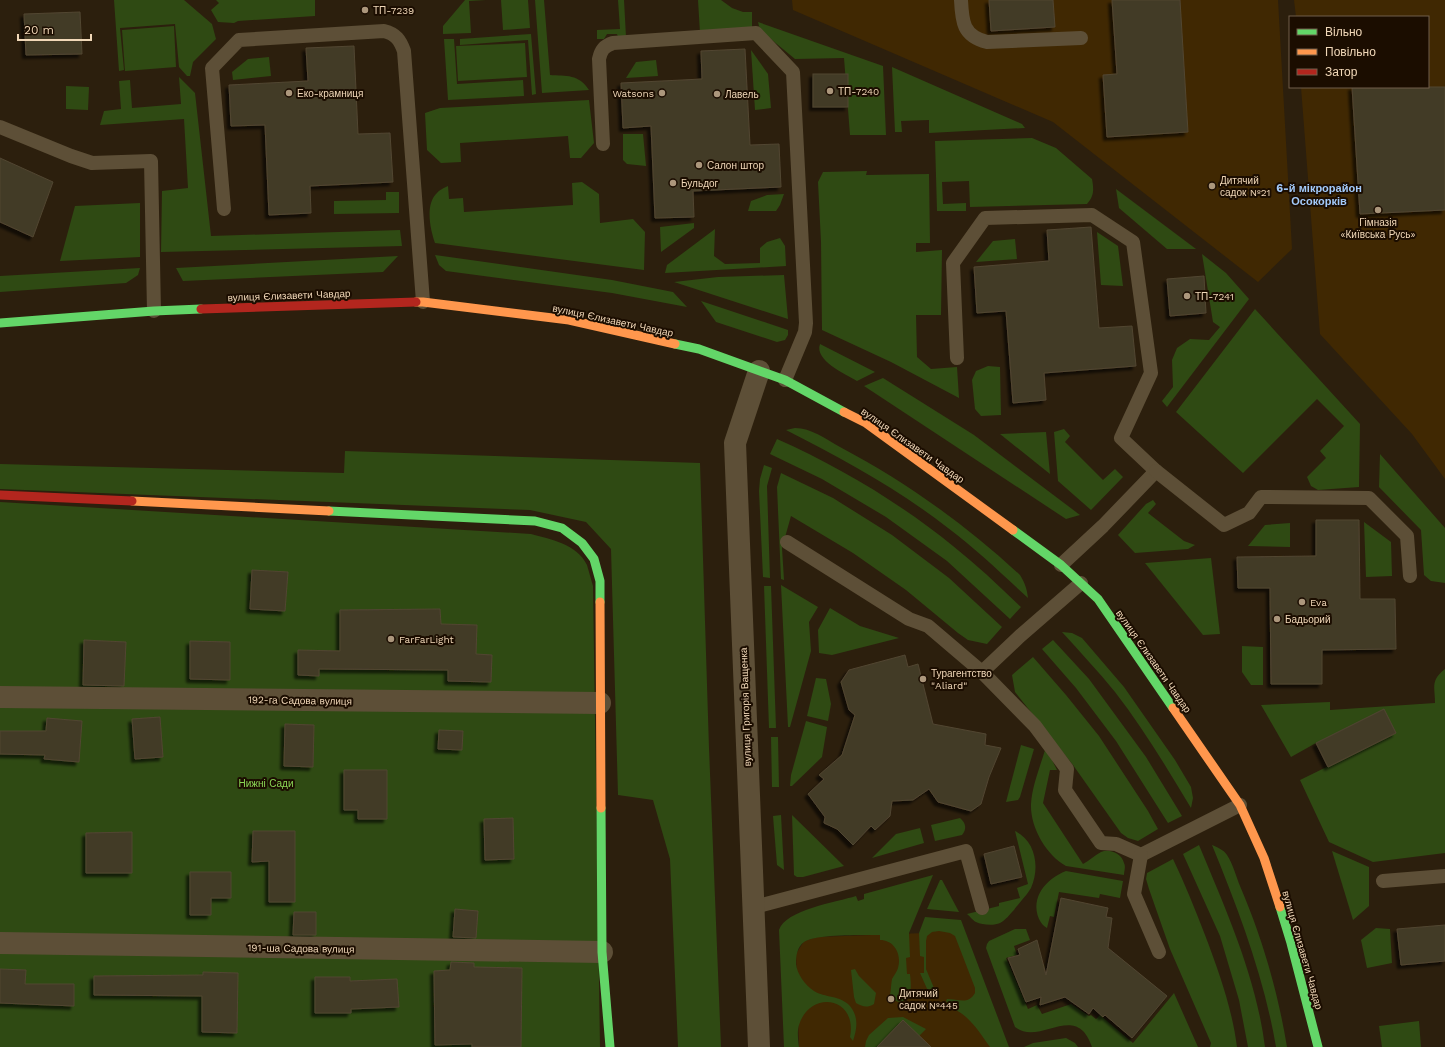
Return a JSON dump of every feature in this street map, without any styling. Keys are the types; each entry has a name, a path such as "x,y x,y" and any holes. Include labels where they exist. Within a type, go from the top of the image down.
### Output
{"street":[{"name":"вулиця Єлизавети Чавдар","path":"0,323 154,311 423,302 569,320 699,349 785,380 866,423 1061,565 1098,599 1240,805 1264,858 1291,943 1318,1047"},
{"name":"вулиця Григорія Ващенка","path":"759,371 735,443 759,1047"},
{"path":"0,495 535,521 562,528 582,543 594,559 600,581 602,952 610,1047"},
{"name":"192-га Садова вулиця","path":"0,697 600,703"},
{"name":"191-ша Садова вулиця","path":"0,944 602,952"}],"lane":[{"path":"961,0 964,27 976,39 987,42 1082,38"},
{"path":"224,209 212,68 239,40 384,31 391,33 400,40 404,51 423,302"},
{"path":"603,144 599,59 601,50 607,45 613,43 756,33 793,72 806,323 805,332 785,380"},
{"path":"0,127 92,163 152,161 154,311"},
{"path":"957,358 953,263 985,218 1092,215 1133,242 1150,373 1121,438 1156,471 1224,524 1249,513 1260,497 1369,498 1407,536 1410,576"},
{"path":"1061,565 1103,526 1156,471"},
{"path":"787,542 910,619 928,626 982,672 1035,726 1067,769 1065,790 1101,843 1116,844 1141,855"},
{"path":"982,672 1020,636 1081,583"},
{"path":"1141,855 1240,805"},
{"path":"754,907 966,851 982,908"},
{"path":"1141,855 1134,894 1158,952"},
{"path":"1383,881 1445,876"}],"shaded area":[{"name":"Дитячий садок №21","path":"792,0 1278,0 1292,249 1258,282 1053,122 793,10"},
{"name":"Гімназія «Київська Русь»","path":"1294,0 1445,0 1445,479 1412,434 1320,334 1301,88 1429,88 1429,16 1296,16"},
{"name":"Дитячий садок №445","path":"955,927 1001,1047 799,1047 796,954 804,941 817,937 925,933"}],"green space":[{"path":"114,0 184,0 212,24 216,39 193,62 190,76 187,76 179,67 175,24 120,28 124,70 119,71"},
{"path":"216,0 315,0 315,16 238,21 234,23 218,22 211,10 219,3"},
{"path":"465,0 486,0 469,1 471,33 443,34 443,26"},
{"path":"501,0 528,0 530,28 503,30"},
{"path":"535,0 544,0 550,75 576,78 589,90 542,93"},
{"path":"618,0 624,0 626,37 618,37 617,34 607,34 604,39 597,39 597,30 620,29"},
{"path":"698,0 721,0 732,8 743,12 752,12 752,29 700,33"},
{"path":"758,22 883,66 886,135 850,135 844,58 795,59 760,30"},
{"path":"174,26 176,67 125,71 122,30"},
{"path":"531,34 536,94 532,95 528,40 460,45 460,39"},
{"path":"444,39 454,39 457,84 523,80 524,96 448,100"},
{"path":"525,43 527,77 458,81 456,46"},
{"path":"751,50 768,74 771,108 755,110"},
{"path":"269,57 271,76 233,80 232,72 248,59"},
{"path":"656,60 658,76 626,78 636,62"},
{"path":"892,67 1022,124 1025,128 929,133 929,120 901,121 902,132 895,132"},
{"path":"179,77 195,93 211,236 400,230 402,246 161,252 162,191 188,188 184,119 100,125 104,111 121,109 119,81 130,80 132,108 181,104"},
{"path":"66,86 89,87 88,110 66,109"},
{"path":"589,100 594,143 581,158 570,158 568,136 460,143 461,162 441,163 427,150 425,113 440,108"},
{"path":"623,134 643,134 646,166 627,164 623,160"},
{"path":"1032,138 1056,148 1092,179 1093,193 1087,204 970,207 969,181 942,182 943,204 966,203 966,211 937,211 935,141"},
{"path":"867,171 866,175 929,174 930,243 916,243 916,252 942,250 941,315 916,315 917,357 931,369 957,367 959,398 891,362 822,330 821,242 818,182 823,172"},
{"path":"582,182 599,194 600,223 633,219 645,232 644,270 435,243 430,224 431,203 438,192 448,186 449,199 463,198 464,212 573,205 572,183"},
{"path":"1116,189 1196,249 1167,249 1119,208"},
{"path":"386,192 399,192 399,213 334,214 334,201 386,200"},
{"path":"784,194 776,211 748,211 751,201 767,195"},
{"path":"140,203 140,257 60,261 75,206"},
{"path":"694,223 694,228 661,252 660,227"},
{"path":"715,229 714,256 725,264 760,263 760,248 767,242 780,238 785,246 786,266 665,273 667,265"},
{"path":"1097,232 1118,246 1123,286 1101,285"},
{"path":"1015,239 1017,259 976,262 993,241"},
{"path":"1202,254 1226,273 1249,299 1167,407 1162,401 1173,387 1172,360 1177,348 1190,339 1209,340 1220,327 1213,322"},
{"path":"435,255 612,280 673,292 687,307 612,293 446,271 439,265"},
{"path":"398,256 383,272 183,281 176,268"},
{"path":"140,268 138,275 126,283 0,292 0,276"},
{"path":"784,275 788,319 674,282 718,277"},
{"path":"701,301 788,330 788,335 785,340 777,342 716,322"},
{"path":"1255,309 1360,424 1359,487 1318,490 1311,486 1307,477 1326,458 1320,451 1344,426 1317,399 1243,473 1176,412"},
{"path":"820,344 875,372 857,381 826,361 819,350"},
{"path":"988,366 1000,367 1001,415 981,416 975,409 972,380 976,371"},
{"path":"883,378 974,435 1080,515 1066,519 864,386"},
{"path":"801,428 824,437 864,460 911,489 956,521 1020,575 1026,586 1028,598 969,544 910,500 870,475 786,430"},
{"path":"1064,429 1070,436 1065,442 1103,480 1115,469 1123,477 1091,510 1058,481 1054,432"},
{"path":"1046,432 1050,474 1000,434"},
{"path":"777,439 824,461 869,487 912,515 962,553 1021,607 1010,619 947,561 886,517 822,479 770,454"},
{"path":"345,451 700,463 709,748 721,1047 678,1047 670,859 653,800 618,795 611,549 586,522 530,510 0,489 0,464 344,473"},
{"path":"1380,454 1445,528 1445,583 1431,581 1424,575 1421,530 1379,487"},
{"path":"764,465 772,468 767,486 770,578 763,577 759,491 760,479"},
{"path":"781,473 833,498 892,535 949,578 1002,627 987,644 968,640 906,590 853,553 791,516 782,548 784,580 781,579 777,487"},
{"path":"1153,500 1156,504 1148,513 1184,541 1195,545 1188,549 1135,553 1118,535 1146,504"},
{"name":"Нижні Сади","path":"0,502 531,534 570,547 577,552 587,565 593,586 600,1047 0,1047"},
{"path":"1364,522 1391,542 1392,576 1366,577"},
{"path":"1290,523 1290,547 1248,546 1265,525"},
{"path":"1211,558 1220,634 1203,635 1145,563"},
{"path":"781,585 818,607 809,622 811,651 790,727 788,727"},
{"path":"764,586 771,586 776,728 769,728"},
{"path":"830,608 860,626 899,638 832,655 819,653 818,630"},
{"path":"1062,632 1072,633 1082,638 1124,687 1175,760 1191,787 1193,798 1191,808 1154,748 1115,692"},
{"path":"1053,640 1089,679 1146,757 1182,816 1168,823 1116,741 1076,688 1042,649"},
{"path":"1242,646 1263,647 1263,685 1251,685 1242,672"},
{"path":"1033,657 1099,736 1158,829 1138,841 1128,838 1121,833 1073,765 1015,692 1012,675"},
{"path":"1445,669 1445,853 1373,862 1329,842 1300,780 1396,733 1384,710 1316,743 1291,757 1261,705 1330,702 1330,710 1435,703 1434,684 1437,677"},
{"path":"816,678 826,679 831,704 828,721 807,716"},
{"path":"806,721 827,727 822,757 792,786 790,786 791,775"},
{"path":"771,737 778,737 779,787 772,787"},
{"path":"1021,745 1034,749 1020,797 1018,800 1006,802"},
{"path":"1045,750 1057,770 1050,770 1043,803 1083,864 1101,852 1112,851 1123,860 1125,866 1124,875 1066,866 1046,848 1036,831 1031,813 1035,783"},
{"path":"781,815 784,870 777,865 773,816"},
{"path":"792,815 844,866 803,877 797,877 794,875"},
{"path":"960,818 964,822 965,826 965,831 962,835 935,841 931,825"},
{"path":"920,828 924,843 872,858 896,834"},
{"path":"1015,831 1028,841 1032,848 1035,864 1034,880 1031,888 1006,919 997,924 981,924 974,921 967,914 999,906 999,903 1020,898 1017,888 1028,884"},
{"path":"1199,845 1239,944 1255,995 1265,1047 1248,1047 1239,1000 1220,936 1183,854"},
{"path":"1212,845 1227,855 1233,866 1248,905 1274,985 1287,1047 1276,1047 1265,995 1250,944"},
{"path":"1332,851 1369,867 1369,906 1353,920"},
{"path":"1173,859 1186,887 1220,976 1232,1018 1237,1047 1210,1047 1211,1043 1170,949 1149,889 1146,879 1147,873"},
{"path":"1066,871 1123,881 1120,898 1100,894 1099,898 1059,892 1054,917 1050,916 1047,928 1039,919 1037,911 1038,896 1046,884 1059,874"},
{"path":"933,875 909,933 910,957 906,958 907,974 910,974 911,987 908,999 899,1002 894,1000 890,995 892,979 898,969 899,958 893,945 889,942 880,940 880,935 840,936 810,939 800,946 797,952 797,968 800,975 811,989 823,995 842,1000 850,1006 856,1019 853,1041 850,1037 851,1024 847,1013 840,1006 832,1002 822,1002 813,1006 805,1014 799,1025 799,1047 784,1047 779,930 783,923 801,912 825,904 856,896 858,901 864,899 864,894"},
{"path":"940,880 942,880 959,912 927,909"},
{"path":"925,917 961,920 1009,1047 990,1047 970,1020 950,1006 946,1001 947,999 966,1000 972,997 975,993 975,988 955,936 950,933 939,931 932,932 927,936 926,969 934,988 933,991 928,991 920,973 924,973 924,957 920,956 919,933"},
{"path":"1376,928 1390,929 1392,963 1367,968 1361,940"},
{"path":"1015,929 1026,929 1030,940 1014,946 1017,955 1006,958 1028,1009 1037,1005 1042,1014 1071,1004 1096,1019 1100,1015 1133,1043 1174,993 1198,1047 1092,1047 1085,1033 1077,1027 1067,1025 1035,1032 1025,1032 1015,1027 986,948 989,941"},
{"path":"855,969 859,976 876,993 874,1004 865,1006 856,1003 851,970"},
{"path":"903,1017 926,1029 919,1036 903,1020 877,1047 865,1047 869,1035 888,1018"},
{"path":"1419,1021 1421,1047 1382,1047 1379,1026"},
{"path":"1066,1038 1075,1043 1078,1047 1024,1047 1033,1043"}],"building":[{"path":"989,0 1053,0 1055,27 991,31"},
{"path":"1112,0 1180,0 1188,132 1107,137 1103,75 1117,74"},
{"path":"80,12 82,54 26,55 24,14"},
{"path":"354,46 358,134 390,133 393,182 310,186 311,213 269,215 265,125 231,126 229,85 308,81 306,48"},
{"path":"745,49 750,145 779,144 781,187 693,191 694,217 655,218 651,126 623,128 621,83 702,79 701,51"},
{"name":"ТП-7240","path":"813,74 848,74 848,107 813,107"},
{"path":"1445,87 1445,210 1360,214 1352,88"},
{"path":"0,158 53,182 33,237 0,222"},
{"path":"1091,227 1099,328 1132,326 1136,366 1044,373 1046,400 1013,403 1006,311 977,313 974,267 1049,261 1047,230"},
{"name":"ТП-7241","path":"1204,276 1206,313 1170,316 1167,279"},
{"path":"1316,520 1359,520 1360,599 1395,599 1396,649 1322,650 1322,684 1271,684 1270,588 1238,588 1237,557 1316,556"},
{"path":"252,570 288,572 285,611 250,609"},
{"name":"FarFarLight","path":"440,609 441,624 477,625 476,654 492,655 491,682 448,681 448,670 319,669 319,676 298,675 298,650 340,651 340,610"},
{"path":"84,640 126,642 124,686 83,685"},
{"path":"190,641 230,642 230,680 190,679"},
{"path":"905,655 908,667 918,664 933,724 986,734 985,745 1001,748 989,777 981,804 971,811 938,802 929,789 913,800 892,801 890,816 875,830 871,826 853,845 837,829 824,823 825,817 808,794 824,779 819,775 842,755 855,715 849,710 841,682 849,670"},
{"path":"1384,709 1396,733 1328,767 1316,743"},
{"path":"160,717 163,757 135,759 132,719"},
{"path":"47,718 82,721 79,762 44,759 45,755 0,754 0,731 46,731"},
{"path":"285,724 314,725 313,767 284,766"},
{"path":"439,730 463,731 462,750 438,749"},
{"path":"344,770 387,770 387,819 358,819 358,810 344,810"},
{"path":"513,818 514,859 485,860 484,819"},
{"path":"253,831 295,831 295,902 269,902 269,861 252,862"},
{"path":"132,832 132,873 86,873 86,833"},
{"path":"1014,846 1022,877 991,884 984,854"},
{"path":"190,872 231,872 231,898 211,898 211,915 190,915"},
{"path":"1061,898 1108,908 1106,917 1112,918 1108,948 1167,996 1132,1038 1105,1015 1103,1017 1093,1008 1089,1014 1065,997 1040,1005 1041,997 1026,1002 1008,958 1020,955 1018,949 1037,940 1046,975"},
{"path":"455,909 478,911 476,938 453,937"},
{"path":"294,912 316,912 316,935 293,935"},
{"path":"1445,925 1445,961 1401,965 1397,929"},
{"path":"451,962 474,963 474,967 522,968 521,1047 472,1047 472,1044 435,1045 434,971 450,970"},
{"path":"0,969 26,970 25,984 74,984 74,1006 0,1003"},
{"path":"203,972 238,973 237,1033 202,1032 202,996 94,995 94,976 203,975"},
{"path":"315,977 350,977 350,981 397,979 399,1007 351,1009 351,1013 315,1013"},
{"path":"903,1020 931,1047 877,1047"}],"traffic: fast":[{"path":"0,323 154,311 201,309"},
{"path":"675,344 699,349 785,380 844,412"},
{"path":"329,511 535,521 562,528 582,543 594,559 600,581 600,602"},
{"path":"1013,530 1061,565 1098,599 1173,708"},
{"path":"601,808 602,952 610,1047"},
{"path":"1280,907 1318,1047"}],"traffic: slow":[{"path":"416,302 569,320 675,344"},
{"path":"844,412 866,423 1013,530"},
{"path":"132,501 329,511"},
{"path":"600,602 601,808"},
{"path":"1173,708 1240,805 1264,858 1280,907"}],"traffic: jam":[{"path":"201,309 416,302"},
{"path":"0,495 132,501"}],"place":[{"name":"ТП-7239","path":"365,10"},
{"name":"ТП-7240","path":"830,91"},
{"name":"Еко-крамниця","path":"289,93"},
{"name":"Watsons","path":"662,93"},
{"name":"Лавель","path":"717,94"},
{"name":"Салон штор","path":"699,165"},
{"name":"Бульдог","path":"673,183"},
{"name":"Дитячий садок №21","path":"1212,186"},
{"name":"Гімназія «Київська Русь»","path":"1378,210"},
{"name":"ТП-7241","path":"1187,296"},
{"name":"Eva","path":"1302,602"},
{"name":"Бадьорий","path":"1277,619"},
{"name":"FarFarLight","path":"391,639"},
{"name":"Турагентство \"Aliard\"","path":"923,679"},
{"name":"Дитячий садок №445","path":"891,999"}],"district":[{"name":"6-й мікрорайон Осокорків","path":"1319,194"}]}
